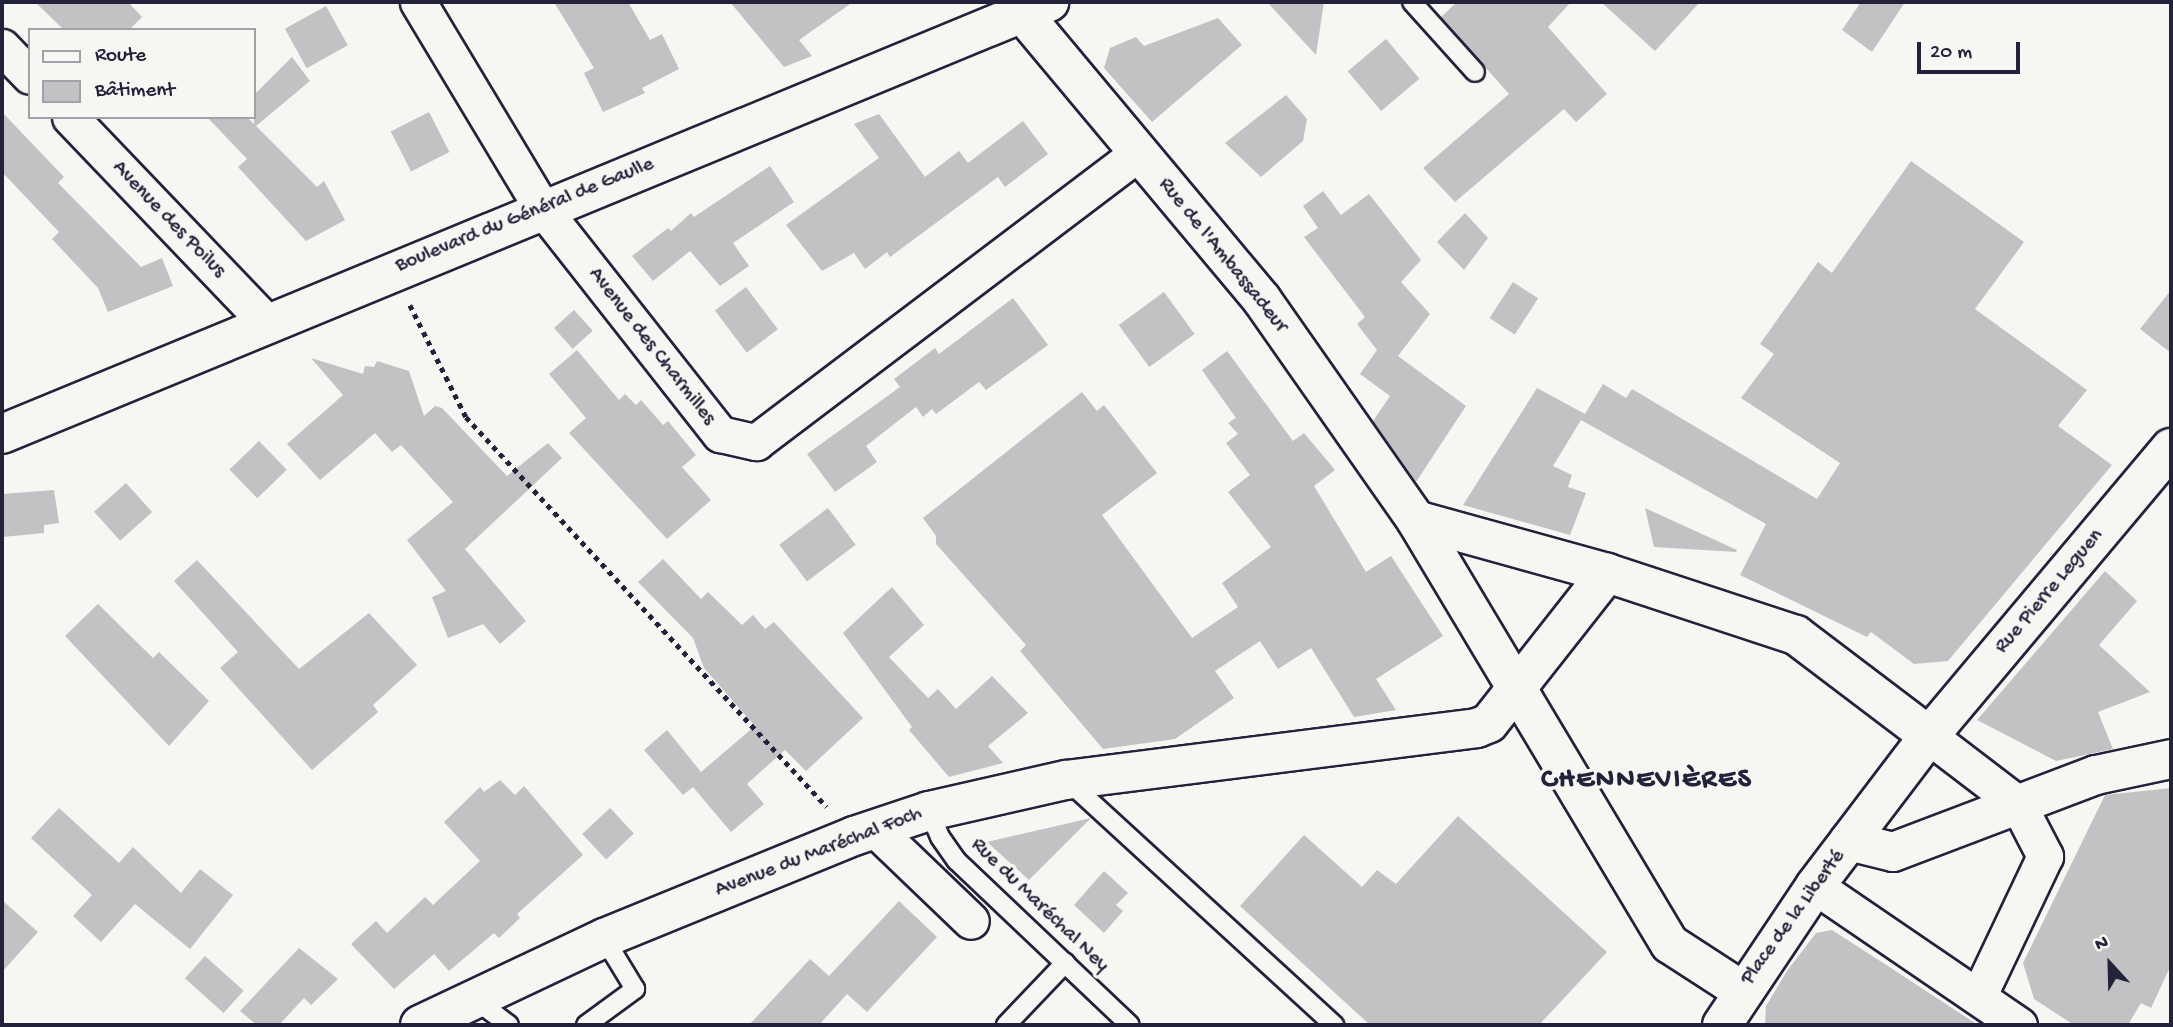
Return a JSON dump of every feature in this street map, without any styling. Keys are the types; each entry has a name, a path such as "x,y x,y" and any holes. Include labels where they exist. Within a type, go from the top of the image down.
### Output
{"main road":[{"name":"Boulevard du Général de Gaulle","path":"2,434 1028,6"},
{"name":"Rue de l'Ambassadeur","path":"1028,6 1138,153 1262,300 1416,520"},
{"name":"Rue Pierre Leguen","path":"1929,736 2171,448"},
{"path":"1416,520 1607,573 1796,635 1929,736"},
{"name":"Place de la Liberté","path":"1416,520 1671,944 1744,992 1815,886 1929,736"},
{"path":"1516,689 1607,573"},
{"name":"Avenue du Maréchal Foch","path":"420,1025 604,939 864,832 929,811 1066,780 1478,728 1489,723 1516,689"},
{"name":"Place de la Liberté","path":"1849,841 1893,852 2096,775 2171,759"},
{"path":"1723,1025 1744,992"}],"street":[{"name":"Avenue des Charmilles","path":"418,2 542,208 720,434 757,442 1138,153"},
{"path":"2,47 28,74"},
{"name":"Avenue des Poilus","path":"71,119 267,323"},
{"path":"1929,736 2018,804 2045,856 1978,997"},
{"path":"864,832 971,921"},
{"path":"1815,886 2019,1025"}],"lane":[{"path":"1412,2 1475,72"},
{"path":"1066,780 1334,1025"},
{"name":"Rue du Maréchal Ney","path":"929,811 940,838 957,860 1130,1025"},
{"path":"586,1025 635,989 604,939"},
{"path":"1006,1025 1065,963"},
{"path":"473,998 509,1025"}],"path":[{"path":"393,270 466,417 864,832"}],"building":[{"path":"35,2 128,2 142,17 131,28 62,28"},
{"path":"554,2 628,2 650,40 662,34 679,69 642,88 645,93 603,112 584,73 594,68"},
{"path":"730,2 853,2 799,40 812,56 784,67"},
{"path":"1267,2 1324,2 1316,55"},
{"path":"1457,2 1571,2 1548,27 1607,94 1576,122 1564,109 1455,202 1423,168 1509,94 1441,17"},
{"path":"1601,2 1700,2 1655,51"},
{"path":"1861,2 1905,2 1872,52 1842,30"},
{"path":"326,6 348,45 307,68 285,29"},
{"path":"1218,18 1242,45 1152,122 1104,68 1110,48 1136,37 1144,46"},
{"path":"1386,39 1419,79 1381,111 1348,71"},
{"path":"292,57 310,81 256,126 317,187 324,181 345,220 306,241 238,167 247,159 209,119 249,119 254,124 256,93"},
{"path":"1286,95 1307,119 1303,141 1261,177 1225,143"},
{"path":"2,112 64,177 58,183 141,267 162,258 173,286 108,312 98,288 52,239 59,232 2,172"},
{"path":"429,112 449,152 411,172 391,132"},
{"path":"879,114 925,177 959,151 968,163 1023,121 1048,154 1005,187 998,177 890,257 887,252 865,269 854,253 822,271 786,225 879,158 854,124"},
{"path":"1911,161 2024,242 1975,309 2087,390 2058,426 2112,465 1948,661 1914,664 1871,632 1867,637 1740,575 1766,524 1581,420 1553,466 1572,475 1568,487 1586,493 1570,535 1463,505 1537,388 1585,414 1603,384 1626,398 1632,389 1817,499 1840,463 1741,398 1774,354 1760,344 1818,262 1832,273"},
{"path":"770,166 794,202 733,243 749,266 720,286 690,251 653,281 632,256 668,228 671,231 691,213 694,217"},
{"path":"1323,191 1341,215 1369,194 1421,260 1401,282 1430,314 1398,356 1466,406 1416,482 1373,421 1390,396 1360,374 1377,350 1357,324 1365,317 1304,237 1318,228 1303,206"},
{"path":"1465,213 1488,238 1464,270 1437,242"},
{"path":"1513,282 1538,298 1515,334 1490,318"},
{"path":"746,287 778,329 747,353 715,310"},
{"path":"2171,290 2171,353 2140,329"},
{"path":"1164,292 1195,334 1149,367 1119,325"},
{"path":"1013,298 1048,345 986,390 979,382 936,414 932,409 923,417 916,407 866,446 877,462 835,492 807,454 900,387 894,379 935,348 939,354"},
{"path":"574,310 593,331 573,349 554,328"},
{"path":"577,350 619,400 625,394 636,405 641,400 663,425 668,421 696,455 682,467 711,500 667,539 569,433 586,418 549,374"},
{"path":"1227,351 1293,441 1304,433 1335,470 1314,486 1366,572 1391,556 1443,636 1376,679 1396,710 1354,717 1311,648 1278,669 1260,641 1215,671 1234,698 1175,739 1103,749 1020,651 1026,645 936,544 936,536 923,518 1082,392 1097,411 1104,405 1157,473 1102,515 1192,638 1238,607 1222,583 1271,547 1228,492 1250,475 1226,443 1238,434 1228,423 1236,418 1202,370"},
{"path":"311,358 363,374 365,366 374,367 377,361 409,371 424,416 435,406 442,408 507,476 548,443 562,458 465,549 526,621 500,644 483,624 448,638 432,597 446,591 407,540 453,502 401,445 392,452 375,433 320,480 287,444 343,395"},
{"path":"259,441 287,470 257,498 230,469"},
{"path":"126,483 152,512 120,541 94,512"},
{"path":"54,490 59,523 44,525 44,533 2,537 2,494"},
{"path":"828,508 856,545 807,581 779,545"},
{"path":"1645,508 1737,550 1654,547"},
{"path":"663,559 701,599 708,592 742,625 753,615 765,629 774,622 863,718 806,771 785,750 747,784 764,804 731,832 693,787 683,795 644,750 667,730 701,772 755,726 704,668 693,638 638,582"},
{"path":"197,560 299,669 369,613 417,665 373,705 378,712 312,770 220,668 238,652 174,581"},
{"path":"2105,571 2137,601 2099,645 2150,692 2098,712 2113,749 2056,761 1977,720"},
{"path":"892,587 924,625 889,657 928,698 938,689 956,709 992,676 1028,713 988,746 1003,763 949,777 909,730 912,727 843,633"},
{"path":"98,604 153,658 159,652 209,701 169,746 65,636"},
{"path":"500,780 515,795 524,786 583,855 517,914 520,918 499,938 494,933 449,971 434,954 394,989 351,944 376,921 387,933 425,897 433,905 480,861 444,822 480,787 484,792"},
{"path":"2171,788 2171,965 2151,1008 2141,1003 2128,1025 2074,1025 2034,999 2023,963 2105,795"},
{"path":"59,808 119,863 133,847 181,893 200,869 233,895 190,949 135,904 101,942 73,916 92,895 31,838"},
{"path":"610,808 634,834 606,860 582,834"},
{"path":"1458,816 1607,952 1539,1025 1370,1025 1240,906 1304,835 1362,887 1377,870 1396,884"},
{"path":"1091,818 1029,880 987,842"},
{"path":"1104,871 1128,893 1116,905 1123,911 1104,933 1074,905"},
{"path":"2,900 38,932 2,972"},
{"path":"899,901 937,937 867,1012 847,994 819,1025 749,1025 810,959 829,976"},
{"path":"1832,930 1978,1025 1765,1025 1766,1006 1787,971 1816,933"},
{"path":"299,948 338,979 311,1005 304,998 279,1025 257,1025 240,1011"},
{"path":"205,956 244,991 224,1013 185,978"}],"district":[{"name":"CHENNEVIÈRES","path":"1647,781"}]}
